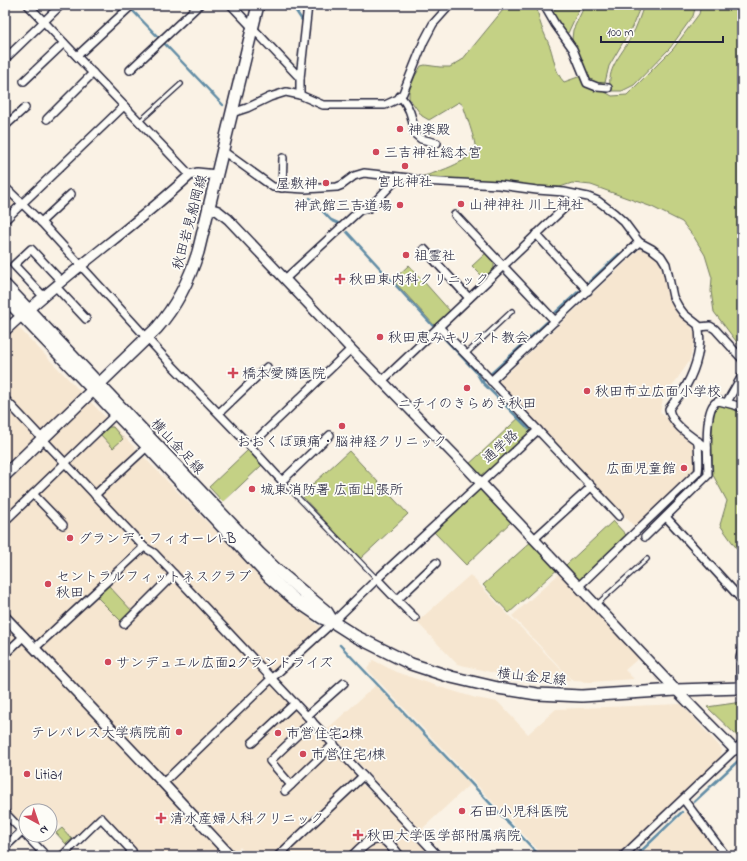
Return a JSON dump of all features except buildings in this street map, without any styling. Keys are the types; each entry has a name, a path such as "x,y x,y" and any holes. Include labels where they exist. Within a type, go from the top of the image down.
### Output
{"main road":[{"name":"秋田岩見船岡線","path":"5,474 95,386 147,338 169,313 187,282 198,252 258,5"},
{"name":"横山金足線","path":"5,285 25,312 150,444 269,577 294,598 322,618 333,622 355,636 411,664 450,677 498,688 537,694 582,696 676,690 741,688"},
{"name":"横山金足線","path":"5,298 25,312"}],"street":[{"path":"28,5 190,175"},
{"path":"5,59 61,5"},
{"path":"77,56 132,5"},
{"path":"130,70 198,5"},
{"path":"231,5 300,78"},
{"path":"300,95 300,78 308,5"},
{"path":"232,113 286,92 300,95 323,105 385,105 392,102 400,96 406,88 424,41 433,24 450,5"},
{"path":"544,5 573,50 587,82 597,87 608,88"},
{"path":"24,82 64,43"},
{"path":"47,118 93,73"},
{"path":"400,96 410,109 415,134 421,139 437,143"},
{"path":"5,220 124,106"},
{"path":"5,126 24,108"},
{"path":"223,151 273,187 305,189 342,186 354,176 364,173 422,181 499,185 564,192 598,201 624,222 639,242 661,256 666,264 673,297 684,314 699,326 710,326 715,329 742,359"},
{"path":"282,188 283,158"},
{"path":"5,331 25,312 155,207 190,175 197,173 217,175"},
{"path":"285,279 360,210 369,208 398,178"},
{"path":"5,187 82,265 147,338 282,481 330,435"},
{"path":"41,222 71,194"},
{"path":"382,380 578,195"},
{"path":"209,208 218,211 228,219 482,484 676,690 738,752"},
{"path":"455,215 555,321"},
{"path":"536,234 588,291"},
{"path":"489,378 555,321 639,242"},
{"path":"44,297 14,265 31,249 86,319"},
{"path":"424,249 469,298"},
{"path":"699,326 700,333 698,353 693,369 686,386 669,409 670,416 707,448"},
{"path":"439,327 619,516"},
{"path":"250,446 351,349"},
{"path":"219,413 267,367"},
{"path":"727,402 742,376"},
{"path":"5,399 144,547 154,553 174,574 438,856"},
{"path":"645,537 708,475 707,448 709,415 714,404 719,401 742,407"},
{"path":"5,521 119,411"},
{"name":"通学路","path":"163,783 272,678 482,484 538,430"},
{"path":"579,586 700,470 698,441"},
{"path":"95,495 150,444"},
{"path":"534,539 591,487"},
{"path":"34,494 63,525"},
{"path":"666,517 742,600"},
{"path":"35,648 144,547"},
{"path":"397,600 436,563"},
{"path":"124,624 174,574"},
{"path":"378,580 415,618"},
{"path":"5,617 231,856"},
{"path":"5,654 24,636"},
{"path":"741,688 740,658 742,650"},
{"path":"291,785 270,761 344,683"},
{"path":"252,743 295,703"},
{"path":"623,856 738,752 742,743"},
{"path":"285,791 334,744"},
{"path":"278,856 363,776"},
{"path":"684,800 726,856"},
{"path":"5,813 18,827"},
{"path":"62,856 101,818 132,851 128,856"},
{"path":"5,847 18,835"},
{"path":"353,856 371,840 379,838 386,841 399,856"},
{"path":"34,843 46,856"}],"lane":[{"path":"139,122 181,84"},
{"path":"466,354 512,311"},
{"path":"282,481 378,580"},
{"path":"596,605 647,559"}],"shaded area":[{"path":"5,190 22,209 5,225"},
{"name":"秋田市立広面小学校","path":"641,248 651,252 659,260 670,303 691,326 696,335 689,362 663,399 660,412 696,444 697,471 635,527 497,383"},
{"path":"17,326 263,580 328,634 274,683 358,774 271,856 248,856 240,847 231,856 143,856 102,812 73,839 58,823 58,803 18,803 18,822 5,808 5,337"},
{"path":"560,573 640,657 625,670 634,679 590,682 573,681 512,616"},
{"path":"470,575 571,680 536,680 511,677 457,664 417,622"},
{"path":"373,660 396,672 443,688 476,698 498,702 528,734 556,709 681,704 722,749 720,758 616,856 544,856 367,669"},
{"path":"376,685 470,784 421,830 327,729"},
{"name":"秋田大学医学部附属病院","path":"357,783 362,784 389,810 432,856 281,856"},
{"path":"687,810 723,856 638,856"}],"green space":[{"path":"507,5 537,5 540,22 557,70 564,82 581,76 584,70 572,39 573,30 585,5 641,5 632,27 609,66 603,91 612,96 627,95 673,49 699,14 701,5 742,5 742,349 714,312 711,291 712,278 705,255 694,237 682,222 652,207 591,185 572,183 560,187 523,186 422,180 419,177 442,170 460,162 473,152 475,144 463,105 459,102 429,120 422,116 409,98 409,91 415,76 421,66 450,67 462,60"},
{"path":"558,5 581,5 568,33 564,32 552,13"},
{"path":"644,5 696,5 693,16 670,48 634,85 622,91 611,91 610,76 612,69 633,33"},
{"path":"486,253 494,262 494,269 484,278 472,266"},
{"path":"409,265 450,311 434,325 393,280"},
{"path":"716,405 722,405 742,413 742,556 720,525 727,501 713,475 711,435 713,414"},
{"path":"523,414 539,432 480,482 466,467"},
{"path":"108,427 113,427 123,439 113,448 100,434"},
{"path":"248,450 262,465 223,502 209,487"},
{"path":"349,451 408,514 360,559 301,495"},
{"path":"480,482 514,519 466,565 432,530"},
{"path":"613,521 628,537 580,581 566,565"},
{"path":"534,539 560,567 509,613 483,585"},
{"path":"108,585 133,612 122,622 96,596"},
{"path":"742,702 742,733 738,737 707,707"},
{"path":"62,828 72,839 66,844 58,835 58,831"}],"waterway":[{"path":"292,5 302,20"},
{"path":"132,10 158,37"},
{"path":"163,42 223,105"},
{"path":"310,198 331,220 340,224"},
{"path":"347,232 432,325"},
{"path":"589,282 619,254"},
{"path":"556,312 579,291"},
{"path":"482,382 547,322"},
{"path":"441,335 476,372 482,382 529,429"},
{"path":"340,645 540,856"},
{"path":"694,802 738,761"},
{"path":"636,856 682,812"}],"place":[{"name":"神楽殿","path":"400,129"},
{"name":"三吉神社総本宮","path":"376,152"},
{"name":"宮比神社","path":"405,166"},
{"name":"屋敷神","path":"326,183"},
{"name":"山神神社 川上神社","path":"461,204"},
{"name":"神武館三吉道場","path":"400,205"},
{"name":"祖霊社","path":"406,255"},
{"name":"秋田東内科クリニック","path":"340,279"},
{"name":"秋田恵みキリスト教会","path":"380,337"},
{"name":"橋本愛隣医院","path":"233,373"},
{"name":"ニチイのきらめき秋田","path":"467,388"},
{"name":"秋田市立広面小学校","path":"587,391"},
{"name":"おおくぼ頭痛・脳神経クリニック","path":"342,426"},
{"name":"広面児童館","path":"684,468"},
{"name":"城東消防署 広面出張所","path":"252,489"},
{"name":"グランデ・フィオーレI-B","path":"70,538"},
{"name":"セントラルフィットネスクラブ 秋田","path":"48,584"},
{"name":"サンデュエル広面2グランドライズ","path":"108,662"},
{"name":"テレパレス大学病院前","path":"179,732"},
{"name":"市営住宅2棟","path":"278,733"},
{"name":"市営住宅1棟","path":"303,754"},
{"name":"Litia1","path":"27,774"},
{"name":"石田小児科医院","path":"462,811"},
{"name":"清水産婦人科クリニック","path":"161,818"},
{"name":"秋田大学医学部附属病院","path":"358,835"}]}
